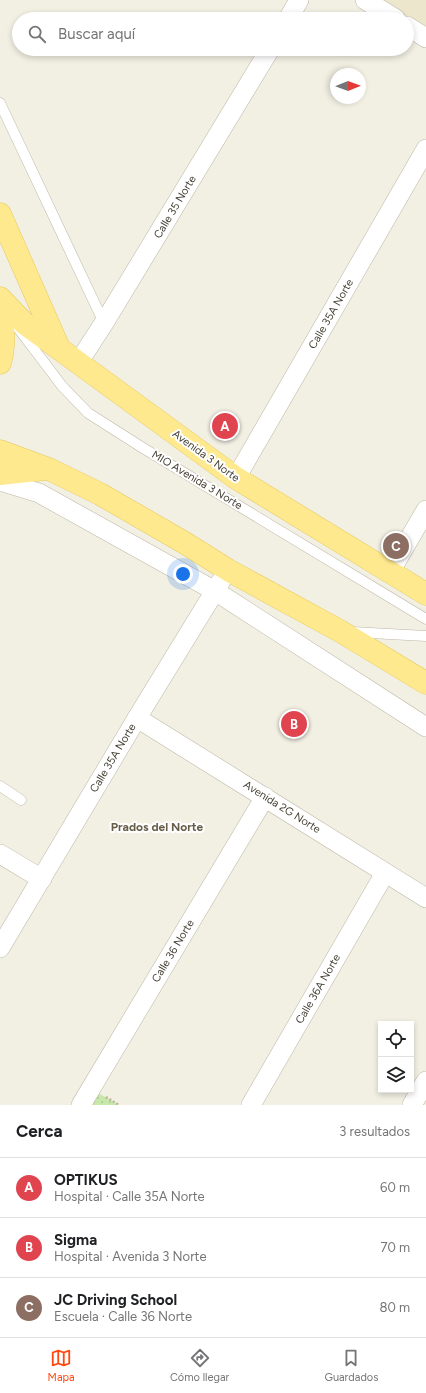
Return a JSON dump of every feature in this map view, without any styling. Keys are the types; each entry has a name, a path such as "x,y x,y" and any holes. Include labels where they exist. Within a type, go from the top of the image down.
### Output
{"main road":[{"path":"0,214 59,350"},
{"name":"Avenida 3 Norte","path":"0,298 24,323 59,350 236,478 426,594"},
{"path":"0,308 3,318 3,355 0,363"},
{"path":"0,451 50,469 100,494 186,543 228,570 340,631 426,683"},
{"path":"0,474 50,469"}],"street":[{"path":"292,12 300,0"},
{"path":"365,0 385,12"},
{"path":"414,30 426,38"},
{"name":"Calle 35 Norte","path":"78,363 104,323 266,56"},
{"name":"Calle 35A Norte","path":"236,478 426,149"},
{"path":"0,481 39,493 215,591 426,727"},
{"path":"390,572 426,510"},
{"name":"Calle 35A Norte","path":"0,948 137,718 228,570"},
{"name":"Avenida 2G Norte","path":"137,718 426,898"},
{"name":"Calle 36 Norte","path":"81,1105 265,797"},
{"path":"0,854 42,879"},
{"name":"Calle 36A Norte","path":"251,1105 385,873"},
{"path":"412,1105 426,1081"}],"lane":[{"path":"0,103 104,323"},
{"name":"MIO Avenida 3 Norte","path":"0,305 52,373 88,413 426,619"},
{"path":"340,631 426,636"},
{"path":"0,786 21,800"}],"shaded area":[{"path":"365,0 426,0 426,38 414,31 414,12 384,12"}],"green space":[{"path":"91,1089 119,1105 81,1105"}],"place":[{"name":"OPTIKUS","path":"225,426"},
{"name":"JC Driving School","path":"396,546"},
{"name":"Sigma","path":"294,724"}],"district":[{"name":"Prados del Norte","path":"157,827"}]}
